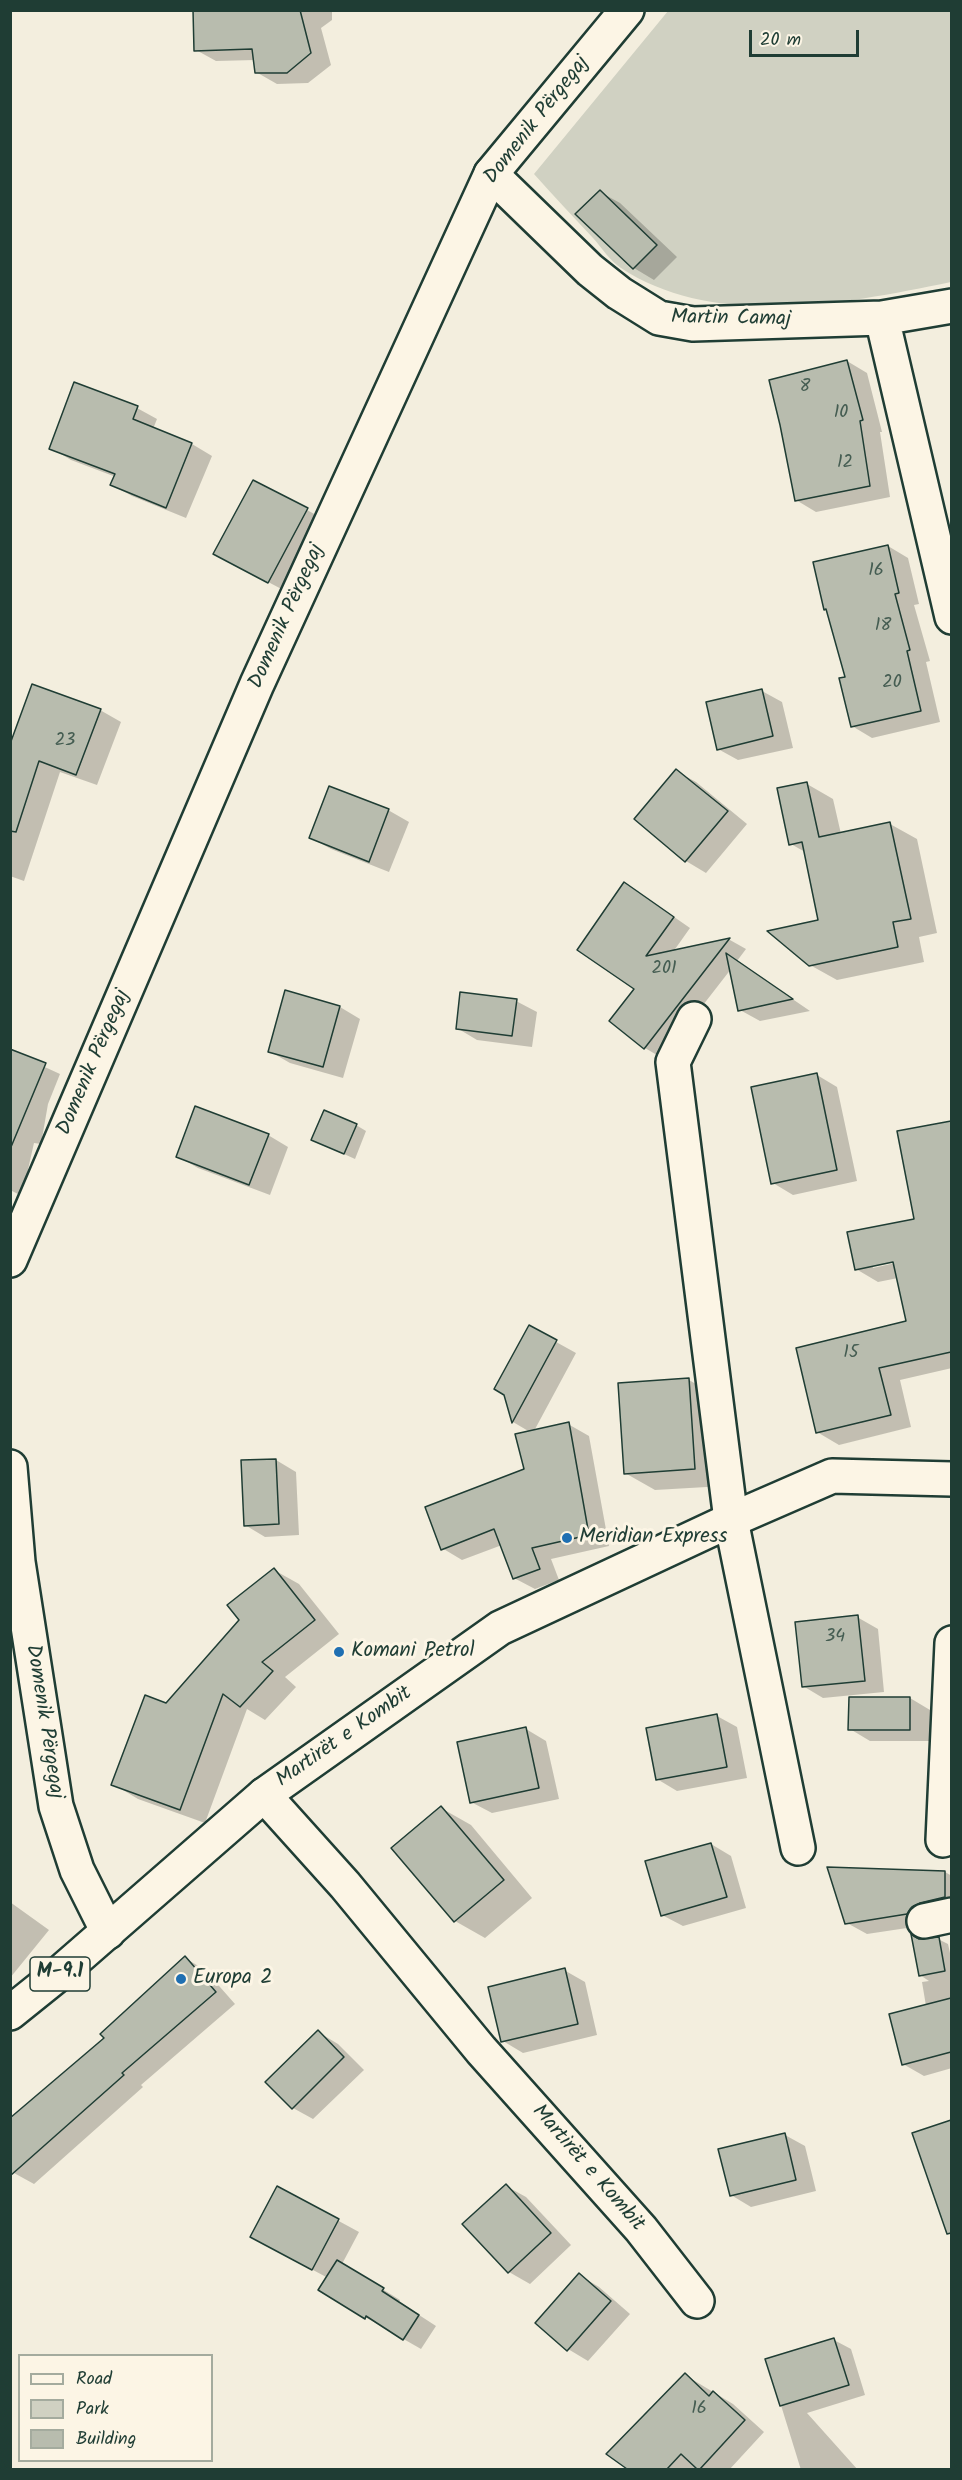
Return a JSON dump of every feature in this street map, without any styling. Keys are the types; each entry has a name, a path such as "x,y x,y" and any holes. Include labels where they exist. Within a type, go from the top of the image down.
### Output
{"main road":[{"name":"Domenik Përgegaj","path":"10,1260 257,684 491,174 627,10"},
{"name":"Martin Camaj","path":"491,174 590,270 619,293 659,318 693,324 882,318 951,306"},
{"path":"882,318 951,617"},
{"path":"694,1019 673,1062 731,1520 798,1848"},
{"name":"Domenik Përgegaj","path":"10,1467 18,1562 56,1806 77,1870 90,1901 108,1932"},
{"name":"Martirët e Kombit","path":"108,1932 264,1795 500,1628 731,1520 832,1476 951,1479"},
{"path":"943,1840 951,1644"},
{"name":"Martirët e Kombit","path":"264,1795 345,1885 481,2050 641,2229 696,2301"},
{"name":"M-9.1","path":"10,2013 108,1932"}],"green space":[{"path":"668,11 951,11 951,282 827,303 783,306 740,305 698,299 658,287 613,262 534,174"}],"building":[{"path":"193,10 300,10 311,53 287,73 255,73 252,49 194,51"},
{"path":"600,190 657,245 633,269 575,214"},
{"path":"847,360 863,420 860,421 870,486 795,501 769,380"},
{"path":"74,382 138,406 133,419 192,443 166,508 110,485 115,474 49,449"},
{"path":"253,480 308,508 268,583 213,554"},
{"path":"888,545 899,593 895,594 910,650 907,651 921,711 851,727 839,678 845,677 826,609 824,610 813,562"},
{"path":"32,684 101,709 76,775 39,761 16,832 10,831 10,744"},
{"path":"762,689 773,736 717,750 706,702"},
{"path":"676,769 728,811 685,862 634,819"},
{"path":"807,782 819,837 890,822 911,919 893,922 898,947 809,966 767,931 818,920 802,842 789,845 777,788"},
{"path":"329,786 389,809 369,862 309,838"},
{"path":"624,882 674,917 646,956 730,938 644,1049 609,1021 634,989 577,950"},
{"path":"726,953 793,999 738,1011"},
{"path":"285,990 340,1006 323,1067 268,1052"},
{"path":"460,992 517,999 512,1036 456,1029"},
{"path":"10,1049 46,1063 11,1147 10,1147"},
{"path":"817,1073 837,1170 771,1184 751,1087"},
{"path":"195,1106 269,1134 249,1185 176,1157"},
{"path":"324,1110 357,1124 344,1154 311,1140"},
{"path":"951,1121 951,1352 879,1368 891,1415 816,1433 796,1348 906,1321 893,1262 855,1270 847,1232 914,1219 897,1131"},
{"path":"529,1325 557,1340 512,1423 504,1395 494,1389"},
{"path":"689,1378 695,1469 624,1474 618,1383"},
{"path":"569,1422 589,1535 532,1548 540,1569 513,1579 494,1529 441,1550 425,1507 524,1469 515,1434"},
{"path":"276,1459 279,1524 244,1526 241,1460"},
{"path":"274,1568 315,1620 262,1662 273,1671 240,1707 223,1694 180,1810 111,1785 145,1695 166,1703 239,1620 227,1605"},
{"path":"858,1615 865,1681 802,1687 795,1622"},
{"path":"849,1697 910,1697 910,1730 848,1730"},
{"path":"717,1714 727,1767 656,1780 646,1728"},
{"path":"526,1727 539,1788 470,1803 457,1742"},
{"path":"441,1806 504,1880 454,1922 391,1848"},
{"path":"711,1843 727,1897 661,1916 645,1861"},
{"path":"827,1867 945,1871 945,1897 920,1903 912,1907 907,1914 845,1924"},
{"path":"911,1934 919,1939 939,1937 945,1971 919,1976"},
{"path":"185,1956 216,1992 122,2073 124,2075 10,2176 10,2118 104,2038 100,2034"},
{"path":"565,1968 578,2024 501,2042 488,1987"},
{"path":"951,1998 951,2052 902,2065 889,2014"},
{"path":"318,2030 344,2057 292,2109 265,2082"},
{"path":"951,2120 951,2233 947,2234 912,2133"},
{"path":"785,2133 796,2180 730,2196 718,2149"},
{"path":"506,2184 551,2233 508,2273 462,2224"},
{"path":"277,2186 339,2219 312,2270 250,2237"},
{"path":"337,2260 384,2288 382,2291 419,2315 403,2340 366,2316 365,2319 318,2290"},
{"path":"579,2273 611,2301 567,2351 535,2323"},
{"path":"834,2338 849,2385 780,2406 765,2359"},
{"path":"685,2373 709,2396 713,2391 745,2420 700,2469 697,2469 681,2454 667,2469 627,2469 606,2454"}],"place":[{"name":"Meridian Express","path":"567,1538"},
{"name":"Komani Petrol","path":"339,1652"},
{"name":"Europa 2","path":"181,1979"}]}
